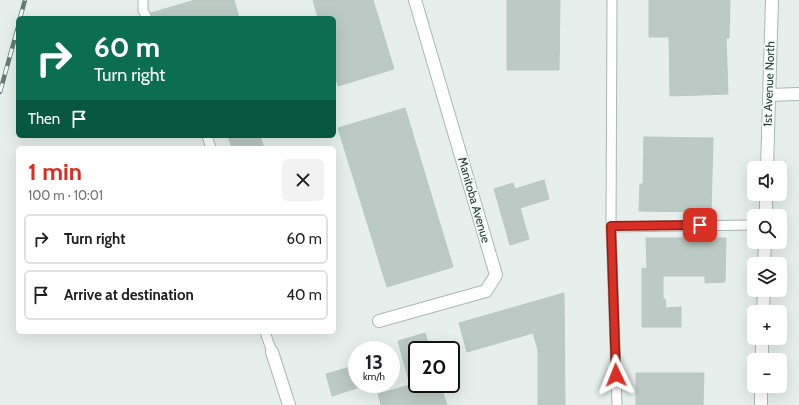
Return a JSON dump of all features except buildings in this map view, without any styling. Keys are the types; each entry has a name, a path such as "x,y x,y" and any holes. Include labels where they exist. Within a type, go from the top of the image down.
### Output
{"street":[{"name":"Manitoba Avenue","path":"379,321 486,291 496,275 415,0"},
{"name":"1st Avenue North","path":"767,161 772,0"},
{"path":"769,95 799,94"},
{"path":"272,352 288,405"},
{"path":"761,393 761,405"}],"lane":[{"path":"143,0 143,10 146,16"},
{"path":"612,0 611,226 617,405"},
{"path":"611,226 747,225"},
{"path":"266,334 272,352"}],"railway":[{"path":"21,16 25,0"},
{"path":"0,92 16,34"}],"route":[{"path":"616,375 611,226 700,225"}]}
